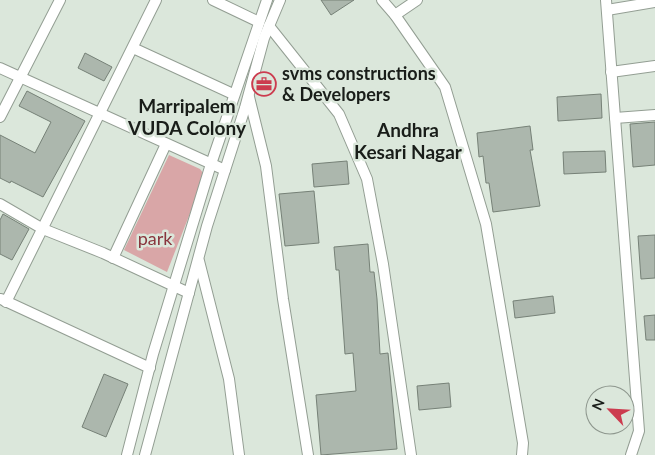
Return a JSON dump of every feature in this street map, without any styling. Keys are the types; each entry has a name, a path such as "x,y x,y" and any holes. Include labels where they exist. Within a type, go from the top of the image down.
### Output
{"street":[{"path":"0,117 60,0"},
{"path":"150,368 3,300 43,229 156,0"},
{"path":"213,0 259,22"},
{"path":"127,455 150,368 211,164 266,0"},
{"path":"146,455 189,293 225,170 269,26 280,0"},
{"path":"382,0 395,15 445,87 486,224 521,434 522,455"},
{"path":"395,15 418,0"},
{"path":"631,455 639,431 632,315 607,5 655,2"},
{"path":"269,26 339,114 366,179 383,264 411,455"},
{"path":"133,48 233,94"},
{"path":"611,72 655,66"},
{"path":"0,68 225,170"},
{"path":"248,96 266,166 283,298 308,455"},
{"path":"615,118 655,115"},
{"path":"113,258 166,144"},
{"path":"0,204 43,229 113,258 189,293"},
{"path":"199,261 229,379 239,455"}],"green space":[{"name":"park","path":"169,155 200,169 203,173 196,198 167,272 124,250"}],"building":[{"path":"321,0 354,0 331,15"},
{"path":"85,53 112,67 104,81 78,68"},
{"path":"27,91 85,121 43,197 11,181 10,183 0,178 0,135 35,153 51,122 19,106"},
{"path":"601,94 602,118 558,121 557,97"},
{"path":"655,122 655,165 633,167 630,124"},
{"path":"530,126 533,150 530,150 540,206 493,212 489,183 486,183 483,156 479,157 477,133"},
{"path":"605,151 606,172 564,174 563,152"},
{"path":"347,161 349,184 314,187 312,164"},
{"path":"314,191 319,243 285,246 279,194"},
{"path":"3,214 29,229 12,260 0,254 0,220"},
{"path":"655,235 655,278 641,279 638,236"},
{"path":"368,244 370,272 374,272 377,299 380,354 388,353 397,449 321,455 316,395 356,391 353,353 345,354 339,270 336,270 334,247"},
{"path":"553,296 555,313 515,318 513,301"},
{"path":"655,315 655,340 646,340 644,316"},
{"path":"104,374 128,384 106,437 82,427"},
{"path":"449,383 451,407 419,410 417,386"}],"place":[{"name":"svms constructions & Developers","path":"264,84"}],"district":[{"name":"Marripalem VUDA Colony","path":"187,117"},
{"name":"Andhra Kesari Nagar","path":"408,141"}]}
